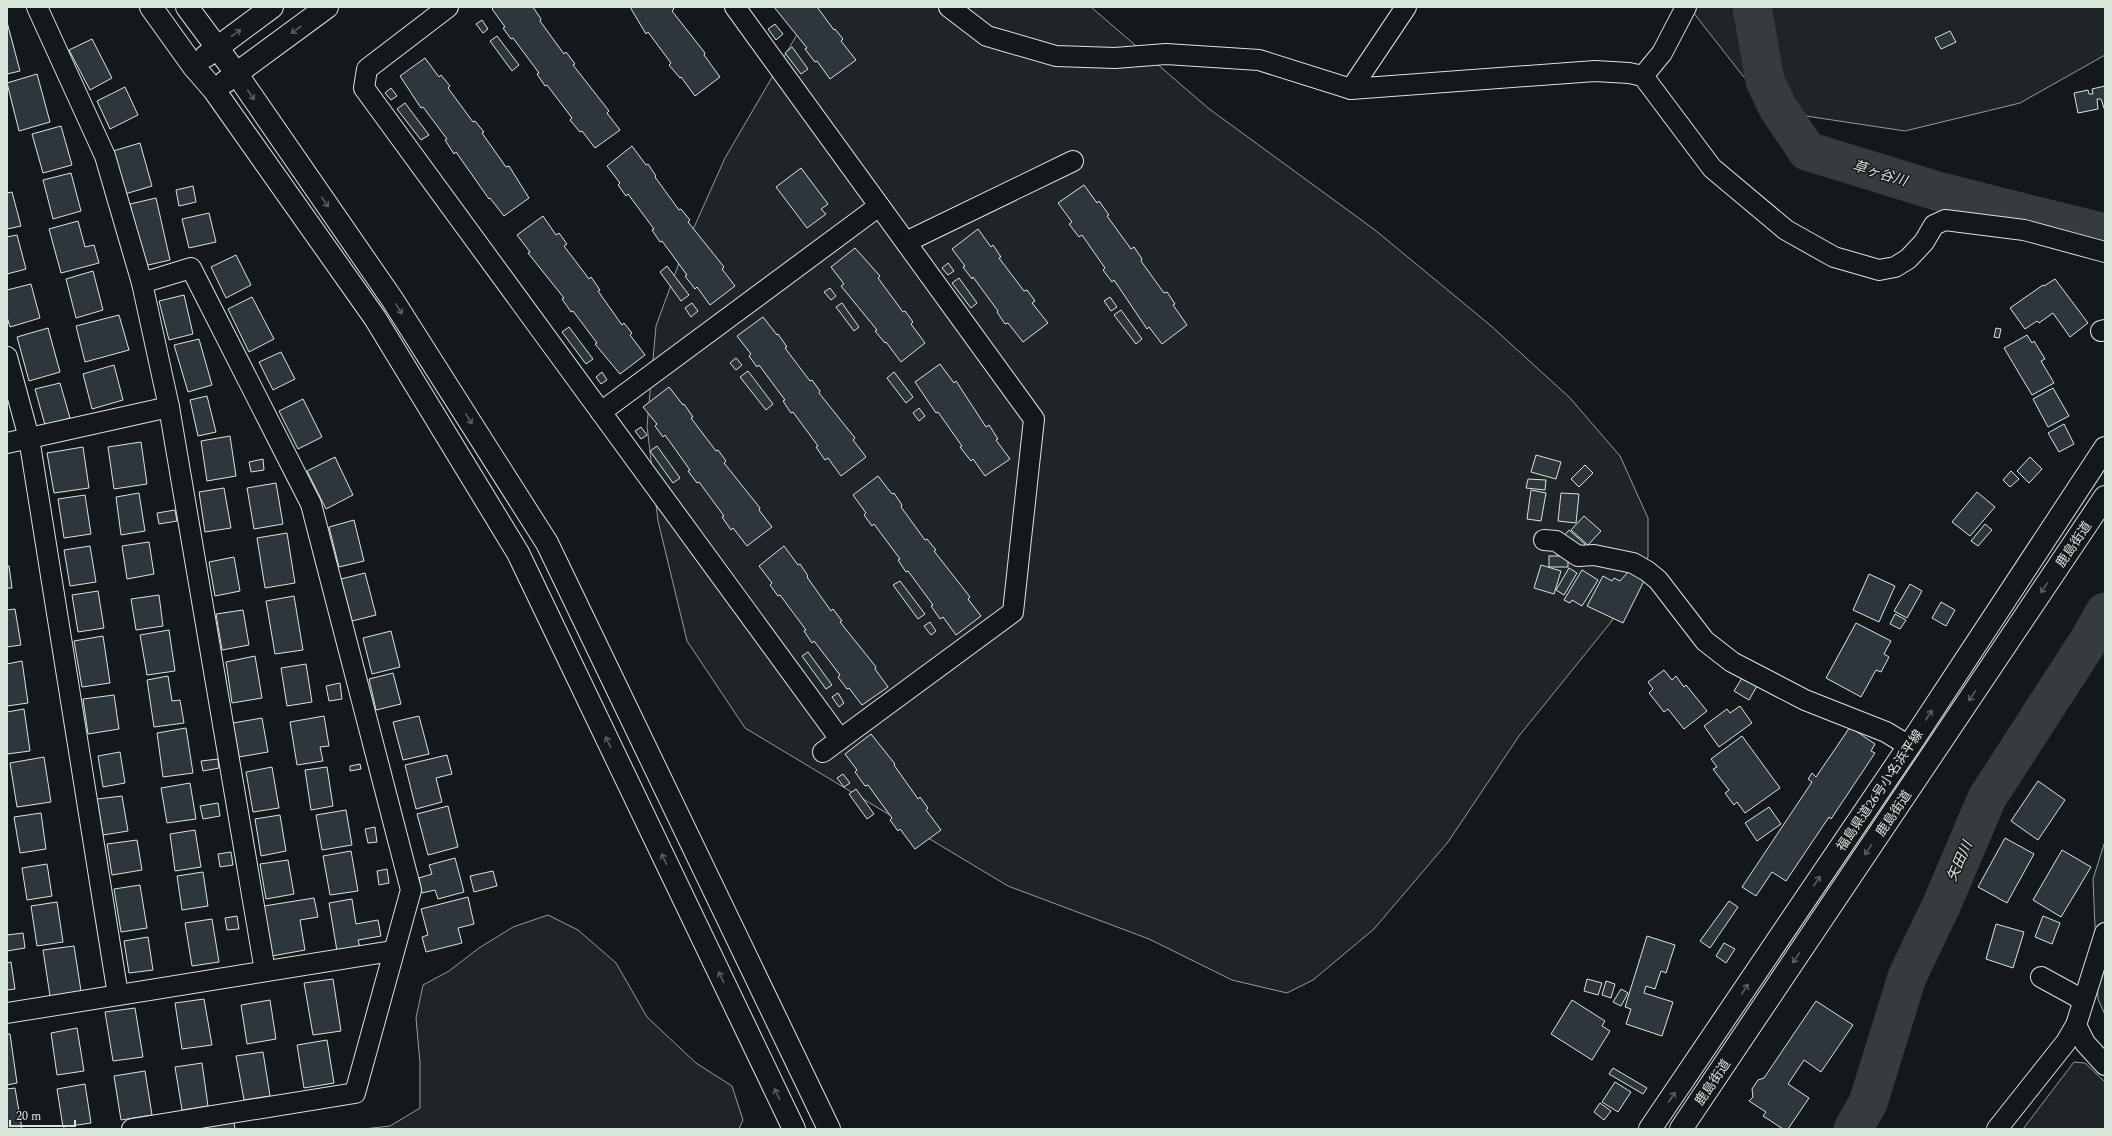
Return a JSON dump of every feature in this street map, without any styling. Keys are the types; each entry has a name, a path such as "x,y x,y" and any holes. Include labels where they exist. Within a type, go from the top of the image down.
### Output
{"street":[{"path":"37,7 105,156 142,283 169,407 265,971"},
{"path":"151,7 194,67 214,90 375,318 518,553 794,1129"},
{"path":"187,7 236,73 392,298 547,543 829,1129"},
{"path":"194,67 216,47 272,7"},
{"path":"214,90 327,7"},
{"path":"448,7 367,69 364,88 840,738"},
{"path":"735,7 1034,419 1013,612 823,752"},
{"path":"950,7 987,36 1056,56 1116,58 1166,54 1259,60 1351,89 1595,71 1629,73 1643,76 1712,168 1786,230 1834,257 1879,270 1895,267 1908,259 1924,242 1934,225 1945,220 2024,230 2105,252"},
{"path":"1351,89 1406,7"},
{"path":"1643,76 1662,54 1686,7"},
{"path":"906,242 1073,161"},
{"path":"601,412 879,206"},
{"path":"132,1129 355,1093 392,950 411,890 311,504 192,268 142,283"},
{"path":"7,357 29,438 118,995"},
{"path":"7,443 169,407"},
{"name":"福島県道26号小名浜平線","path":"1650,1129 1909,746 2105,448"},
{"name":"鹿島街道","path":"1681,1129 2105,497"},
{"path":"1544,540 1556,541 1578,556 1594,555 1633,563 1647,571 1658,580 1705,642 1732,662 1805,700 1886,732 1909,746"},
{"path":"1997,1129 2066,1042 2076,1025 2105,932"},
{"path":"7,1013 392,950"},
{"path":"2041,977 2083,1000"},
{"path":"2076,1025 2085,1043 2105,1065"}],"shaded area":[{"path":"813,7 1091,7 1208,108 1375,230 1490,325 1570,398 1620,456 1648,518 1648,557 1611,622 1519,736 1448,842 1374,929 1313,980 1287,993 1232,980 1149,939 1008,886 745,728 687,641 658,521 647,426 656,326 683,252 725,158"},
{"path":"1689,7 2105,7 2105,55 2020,103 1905,131 1806,116 1743,76"},
{"path":"2105,841 2105,1015 2098,999 2093,879"},
{"path":"548,915 578,930 616,963 647,1017 696,1063 732,1086 743,1120 739,1129 364,1129 390,1126 420,1108 420,1063 416,1018 423,985 449,971 479,948 513,927"},
{"path":"2074,1062 2085,1063 2105,1082 2105,1129 2023,1129"}],"building":[{"path":"494,7 533,7 541,19 540,21 564,54 566,52 575,64 573,65 609,111 607,113 620,130 595,148 582,131 580,132 570,120 572,118 547,85 545,86 537,74 539,73 513,38 511,39 503,28 505,27 492,9"},
{"path":"630,7 672,7 674,9 672,11 705,53 704,55 720,77 695,96 681,77 680,78 669,65 671,63 648,32 646,34"},
{"path":"774,7 817,7 834,30 835,29 843,39 841,41 856,60 830,79 817,61 815,62 805,49 807,48"},
{"path":"482,20 488,29 483,33 476,24"},
{"path":"7,22 20,71 7,74"},
{"path":"775,24 783,34 776,40 768,29"},
{"path":"1950,31 1956,42 1941,49 1935,38"},
{"path":"497,36 519,65 512,71 490,41"},
{"path":"92,39 112,78 90,90 69,50"},
{"path":"792,47 808,69 801,74 785,53"},
{"path":"425,58 439,77 441,75 450,86 448,88 473,122 475,121 484,132 482,133 506,167 509,166 529,198 504,216 490,198 489,199 456,152 454,154 445,140 447,139 423,107 421,108 400,76"},
{"path":"37,74 50,122 19,131 7,83"},
{"path":"2105,86 2105,111 2101,99 2097,99 2098,109 2078,113 2074,93 2088,90 2089,94 2093,94 2092,89"},
{"path":"125,87 138,115 110,129 97,101"},
{"path":"391,88 397,96 391,100 385,93"},
{"path":"405,103 429,135 421,140 397,109"},
{"path":"61,126 72,165 43,173 32,134"},
{"path":"140,143 152,186 125,194 113,151"},
{"path":"632,146 646,165 648,164 656,176 655,177 679,210 681,209 690,220 688,222 724,267 722,269 735,286 710,305 697,287 695,289 685,276 687,275 662,241 660,242 652,230 654,229 628,194 626,196 618,185 620,183 607,166"},
{"path":"801,168 828,204 821,209 826,214 807,228 776,187"},
{"path":"71,173 81,211 53,219 43,180"},
{"path":"1084,185 1097,203 1099,201 1109,215 1107,216 1131,249 1134,247 1142,259 1141,261 1164,293 1167,292 1175,304 1173,305 1187,325 1162,344 1149,327 1147,329 1114,280 1112,282 1103,270 1105,268 1082,235 1079,237 1069,224 1072,222 1058,203"},
{"path":"193,186 196,202 179,206 176,190"},
{"path":"12,192 21,226 7,229 7,193"},
{"path":"156,198 170,260 144,266 130,204"},
{"path":"209,213 216,242 189,248 182,219"},
{"path":"543,216 556,235 559,233 567,244 564,246 589,279 591,277 600,290 598,291 622,325 624,323 632,333 630,335 645,355 620,374 595,344 597,343 573,311 571,312 562,299 564,298 528,253 530,252 517,235"},
{"path":"78,221 85,247 94,245 99,263 61,273 49,229"},
{"path":"978,229 991,247 993,245 1001,257 999,258 1024,291 1027,290 1035,301 1032,303 1048,323 1023,342 1008,323 1005,324 997,312 998,311 973,277 972,279 963,267 965,266 952,249"},
{"path":"17,235 26,269 7,274 7,237"},
{"path":"855,248 880,276 878,278 903,312 905,311 913,322 911,324 925,343 901,362 841,286 844,284 831,267"},
{"path":"236,255 251,285 226,298 211,267"},
{"path":"948,263 954,271 948,275 942,268"},
{"path":"667,266 689,295 681,301 660,272"},
{"path":"93,271 103,310 76,318 66,279"},
{"path":"959,278 977,303 971,308 952,283"},
{"path":"2055,279 2088,323 2070,337 2053,313 2039,323 2037,321 2025,329 2010,308 2043,285 2044,286"},
{"path":"31,284 40,318 10,327 7,317 7,290"},
{"path":"830,288 836,296 831,300 824,292"},
{"path":"184,295 193,334 169,340 159,301"},
{"path":"252,297 274,339 249,352 228,309"},
{"path":"1110,297 1117,307 1111,311 1104,301"},
{"path":"692,303 698,311 691,317 685,308"},
{"path":"842,303 859,327 854,331 836,307"},
{"path":"1121,310 1142,339 1136,344 1114,315"},
{"path":"119,315 129,350 85,362 76,326"},
{"path":"763,317 777,335 778,334 787,347 785,348 810,381 812,380 820,391 819,393 855,438 853,440 866,457 841,476 828,458 825,460 816,447 818,446 793,412 791,413 783,401 785,400 759,365 757,367 749,356 751,354 737,336"},
{"path":"569,327 593,359 586,364 562,332"},
{"path":"48,328 60,372 29,381 17,337"},
{"path":"1996,328 2001,329 1999,338 1994,337"},
{"path":"2027,335 2032,343 2034,341 2045,359 2041,361 2054,383 2032,395 2004,348"},
{"path":"199,339 212,385 188,392 174,345"},
{"path":"281,352 295,379 273,390 259,362"},
{"path":"736,358 742,365 736,370 730,363"},
{"path":"940,364 954,383 956,381 986,427 989,425 998,439 996,440 1010,459 985,476 973,459 971,461 960,447 962,446 938,412 936,413 915,382"},
{"path":"114,365 123,400 92,409 83,374"},
{"path":"748,371 773,404 766,410 740,377"},
{"path":"602,372 607,380 601,384 596,377"},
{"path":"894,372 913,397 906,403 887,378"},
{"path":"60,383 70,418 45,425 35,389"},
{"path":"669,387 683,405 684,404 693,417 691,418 716,451 718,450 726,461 724,463 760,508 759,510 772,527 747,546 733,528 731,530 722,517 724,516 699,482 697,483 688,471 690,470 665,435 663,437 655,426 657,424 643,407"},
{"path":"2053,388 2069,416 2048,427 2033,399"},
{"path":"207,396 216,432 198,436 190,400"},
{"path":"303,399 322,437 298,449 279,411"},
{"path":"919,408 925,416 919,421 913,413"},
{"path":"2064,424 2074,444 2059,452 2048,433"},
{"path":"641,427 647,435 641,439 635,431"},
{"path":"230,436 236,476 207,481 201,441"},
{"path":"141,442 147,484 114,489 108,447"},
{"path":"657,446 680,478 673,483 650,451"},
{"path":"83,447 89,488 54,493 47,453"},
{"path":"1536,455 1561,462 1556,479 1531,472"},
{"path":"335,457 353,495 326,509 307,471"},
{"path":"2030,457 2042,469 2029,483 2017,471"},
{"path":"263,459 264,470 251,472 249,462"},
{"path":"1585,465 1593,473 1579,487 1571,479"},
{"path":"2011,471 2019,479 2010,487 2003,480"},
{"path":"878,476 892,494 894,493 902,505 901,507 925,540 927,539 936,550 934,551 970,597 968,599 981,616 956,635 943,617 940,619 931,606 933,605 898,560 900,559 874,524 872,526 864,515 866,513 853,495"},
{"path":"1528,479 1546,480 1545,490 1526,488"},
{"path":"276,483 283,524 254,529 247,488"},
{"path":"224,488 231,528 205,532 199,492"},
{"path":"1531,490 1546,493 1541,521 1527,519"},
{"path":"1977,492 1995,507 1970,536 1952,522"},
{"path":"139,493 145,531 121,535 116,497"},
{"path":"1561,493 1579,494 1576,523 1558,521"},
{"path":"85,495 91,534 64,538 58,499"},
{"path":"175,510 177,521 159,524 157,513"},
{"path":"1584,516 1601,531 1588,545 1571,530"},
{"path":"354,520 364,561 339,567 329,527"},
{"path":"1985,524 1992,530 1978,546 1971,541"},
{"path":"1569,530 1585,544 1577,552 1562,538"},
{"path":"287,533 295,583 265,588 257,538"},
{"path":"149,542 154,574 127,579 122,546"},
{"path":"90,546 96,582 70,586 64,550"},
{"path":"784,546 798,565 800,564 808,576 807,577 831,611 833,609 842,621 840,622 876,667 875,669 888,687 862,705 838,677 840,675 814,641 812,643 804,631 806,630 780,595 778,596 770,585 772,583 759,566"},
{"path":"1549,556 1568,556 1568,567 1549,567"},
{"path":"234,557 240,591 215,596 209,562"},
{"path":"1541,565 1561,571 1554,594 1534,588"},
{"path":"7,566 9,566 12,588 7,588"},
{"path":"1569,568 1577,573 1564,595 1556,590"},
{"path":"1582,570 1598,580 1582,606 1572,600 1570,603 1564,600"},
{"path":"1629,571 1645,579 1623,623 1587,606 1603,576 1612,581 1614,578 1620,581"},
{"path":"365,573 376,615 352,621 341,579"},
{"path":"1869,574 1895,586 1879,622 1853,610"},
{"path":"900,581 925,614 918,619 893,585"},
{"path":"1910,584 1922,591 1907,618 1894,611"},
{"path":"98,591 104,628 78,632 72,595"},
{"path":"159,595 163,626 136,630 131,599"},
{"path":"294,596 303,650 275,654 266,601"},
{"path":"1941,602 1955,610 1946,626 1932,618"},
{"path":"15,609 21,645 7,647 7,610"},
{"path":"243,610 249,645 222,650 216,614"},
{"path":"1895,614 1906,620 1900,629 1890,624"},
{"path":"930,622 936,631 931,635 924,626"},
{"path":"1856,623 1891,641 1884,654 1889,657 1881,672 1876,670 1861,697 1826,678"},
{"path":"169,630 175,671 147,675 140,635"},
{"path":"391,631 400,667 372,674 363,638"},
{"path":"103,636 110,683 82,687 74,641"},
{"path":"808,652 832,685 826,689 802,656"},
{"path":"255,656 262,698 232,703 226,662"},
{"path":"22,661 28,703 7,706 7,664"},
{"path":"306,664 312,702 287,706 281,668"},
{"path":"1664,670 1672,680 1676,676 1684,687 1686,685 1707,711 1684,729 1668,709 1664,712 1649,693 1653,689 1648,682"},
{"path":"393,673 401,704 376,710 369,679"},
{"path":"168,676 172,701 180,700 184,723 154,727 147,680"},
{"path":"1742,678 1757,686 1749,700 1734,691"},
{"path":"340,683 342,699 329,701 326,686"},
{"path":"838,693 844,703 839,707 832,697"},
{"path":"114,695 119,729 88,734 83,699"},
{"path":"1740,706 1752,723 1719,747 1704,726 1727,709 1730,713"},
{"path":"24,709 30,751 7,754 7,712"},
{"path":"324,716 329,746 320,747 323,761 297,765 290,722"},
{"path":"419,716 429,754 403,760 393,722"},
{"path":"262,718 268,752 239,757 233,723"},
{"path":"1850,727 1875,744 1871,751 1875,753 1831,819 1829,817 1786,881 1772,872 1756,896 1742,887 1812,782 1808,779 1812,773 1816,777"},
{"path":"186,728 193,773 163,777 157,733"},
{"path":"871,734 895,764 894,765 918,799 920,797 928,808 926,810 941,830 915,849 900,829 898,831 890,820 892,818 868,785 865,786 855,772 857,770 845,754"},
{"path":"1742,736 1780,788 1745,813 1737,802 1734,805 1725,793 1729,790 1713,769 1717,767 1711,759"},
{"path":"120,752 125,783 103,787 98,756"},
{"path":"447,755 452,774 436,778 442,802 416,809 405,765"},
{"path":"44,757 51,802 17,807 10,763"},
{"path":"218,759 219,768 203,771 201,761"},
{"path":"360,764 361,769 350,771 350,766"},
{"path":"272,767 279,808 253,812 246,772"},
{"path":"327,767 333,806 311,810 305,770"},
{"path":"843,774 850,783 844,787 837,778"},
{"path":"2038,781 2065,800 2038,840 2011,821"},
{"path":"190,783 196,819 167,823 161,788"},
{"path":"856,789 874,814 867,819 849,794"},
{"path":"122,796 128,831 103,835 97,799"},
{"path":"218,803 220,816 203,819 200,806"},
{"path":"448,806 458,847 428,855 417,814"},
{"path":"1769,807 1781,824 1757,841 1745,823"},
{"path":"346,810 352,845 322,850 316,815"},
{"path":"41,813 46,849 20,853 14,817"},
{"path":"280,815 286,851 261,856 255,819"},
{"path":"375,827 377,842 368,843 365,829"},
{"path":"195,830 201,867 175,871 170,834"},
{"path":"2005,838 2034,854 2007,903 1978,887"},
{"path":"137,840 142,870 112,875 107,844"},
{"path":"2062,850 2091,867 2061,917 2033,900"},
{"path":"351,851 358,891 330,895 323,856"},
{"path":"231,852 233,865 220,867 218,854"},
{"path":"455,858 464,892 438,899 435,890 422,893 419,878 432,874 429,865"},
{"path":"288,860 294,894 266,899 260,864"},
{"path":"47,864 52,896 27,900 22,868"},
{"path":"387,869 389,883 379,885 377,871"},
{"path":"493,871 497,886 474,892 470,876"},
{"path":"203,872 208,906 182,910 177,876"},
{"path":"140,885 147,928 121,932 114,889"},
{"path":"468,897 474,924 458,928 462,943 426,952 422,937 428,935 421,909"},
{"path":"314,898 318,917 300,920 305,950 272,956 264,906"},
{"path":"352,899 356,924 378,920 381,936 358,940 360,947 337,951 329,903"},
{"path":"1729,901 1738,907 1710,948 1700,941"},
{"path":"57,902 63,942 37,946 31,906"},
{"path":"237,916 239,929 227,930 225,918"},
{"path":"2043,916 2060,923 2052,944 2035,937"},
{"path":"212,919 219,962 192,966 185,923"},
{"path":"1996,924 2024,932 2013,968 1986,959"},
{"path":"23,933 25,948 7,951 7,935"},
{"path":"1647,936 1675,945 1666,973 1661,971 1655,989 1646,986 1644,993 1673,1002 1662,1036 1626,1024 1631,1009 1625,1007"},
{"path":"148,937 153,970 129,973 124,941"},
{"path":"1724,943 1735,949 1726,963 1716,956"},
{"path":"74,946 81,991 50,996 43,950"},
{"path":"11,962 15,989 7,990 7,963"},
{"path":"333,979 341,1031 313,1035 304,983"},
{"path":"1587,979 1602,983 1598,995 1584,991"},
{"path":"1606,981 1615,984 1611,998 1602,995"},
{"path":"1621,989 1628,993 1621,1006 1613,1002"},
{"path":"204,999 212,1045 182,1049 175,1003"},
{"path":"270,1000 276,1039 247,1044 241,1005"},
{"path":"1572,1000 1605,1021 1602,1026 1610,1031 1592,1060 1551,1034"},
{"path":"1816,1001 1853,1025 1821,1072 1804,1060 1788,1084 1809,1098 1788,1129 1783,1129 1763,1116 1766,1112 1749,1101 1753,1097 1752,1089 1758,1080 1764,1078"},
{"path":"135,1008 143,1057 113,1061 105,1012"},
{"path":"77,1028 84,1071 57,1075 51,1033"},
{"path":"7,1034 10,1034 17,1083 7,1085"},
{"path":"327,1040 334,1083 304,1088 297,1045"},
{"path":"263,1052 270,1096 244,1100 236,1056"},
{"path":"202,1063 208,1106 182,1110 175,1067"},
{"path":"1613,1068 1647,1088 1643,1094 1609,1074"},
{"path":"145,1071 152,1115 121,1120 114,1076"},
{"path":"1615,1082 1631,1092 1618,1112 1602,1102"},
{"path":"85,1084 91,1123 63,1127 57,1089"},
{"path":"15,1088 22,1129 7,1129 7,1089"},
{"path":"1600,1103 1611,1111 1604,1120 1594,1112"},
{"path":"234,1122 235,1129 204,1129 203,1127"}],"waterway":[{"name":"草ヶ谷川","path":"1752,7 1765,81 1778,108 1807,151 1937,191 2105,233"},
{"name":"矢田川","path":"1853,1129 1868,1103 1907,977 1941,906 1987,798 2089,640 2105,612"}]}
